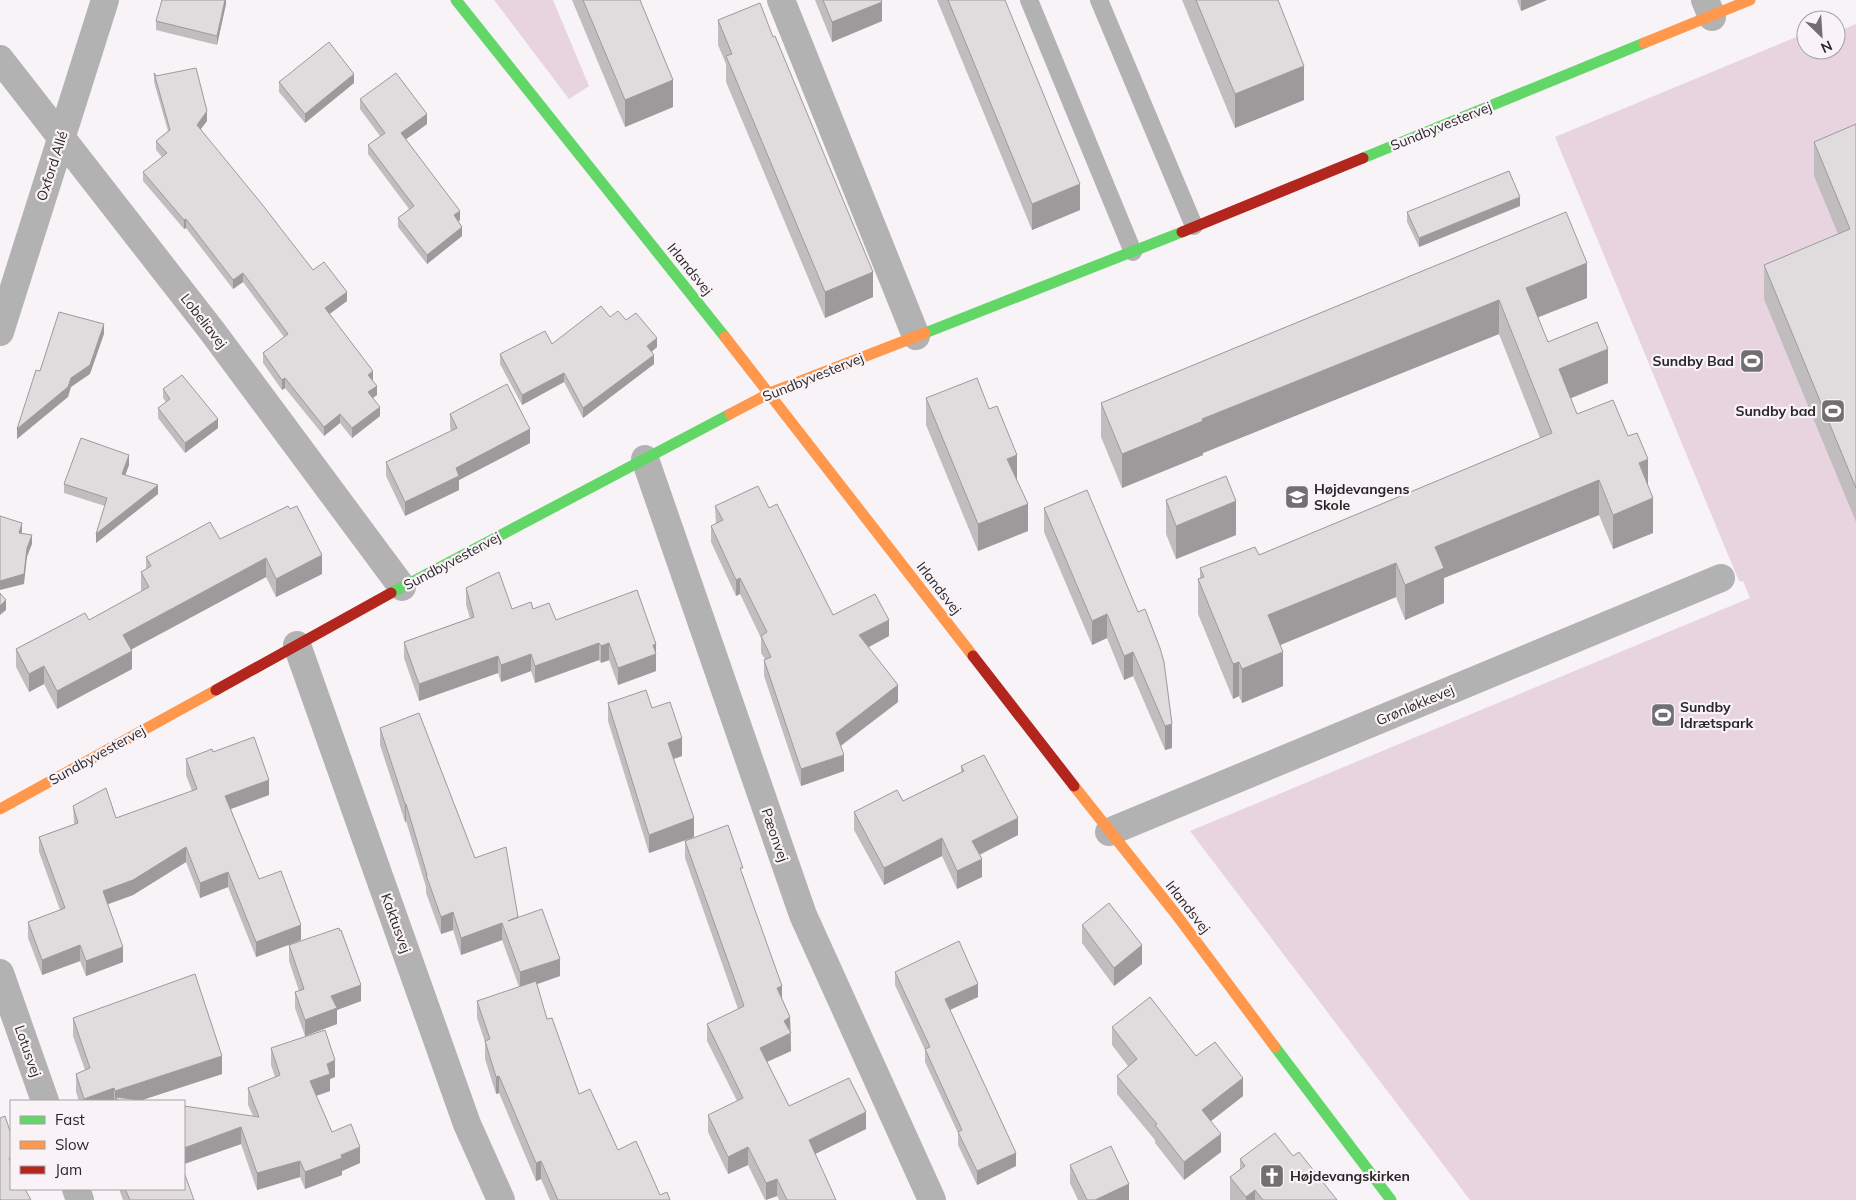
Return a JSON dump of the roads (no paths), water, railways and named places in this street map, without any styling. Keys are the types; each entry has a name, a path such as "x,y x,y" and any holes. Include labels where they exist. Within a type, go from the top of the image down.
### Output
{"street":[{"name":"Oxford Allé","path":"0,332 105,0"},
{"name":"Irlandsvej","path":"456,0 770,394 1109,832 1175,913 1391,1200"},
{"path":"781,0 916,336"},
{"name":"Sundbyvestervej","path":"0,809 402,587 770,394 1132,252 1708,8 1750,0"},
{"name":"Lobeliavej","path":"0,60 212,331 402,587"},
{"name":"Pæonvej","path":"646,459 803,915 932,1200"},
{"name":"Grønløkkevej","path":"1109,832 1721,578"},
{"name":"Kaktusvej","path":"297,644 467,1124 501,1200"},
{"name":"Lotusvej","path":"0,973 45,1100"}],"lane":[{"path":"1029,0 1132,252"},
{"path":"1099,0 1194,226"}],"place":[{"name":"Sundby Bad","path":"1752,361"},
{"name":"Sundby bad","path":"1833,411"},
{"name":"Højdevangens Skole","path":"1297,497"},
{"name":"Sundby Idrætspark","path":"1663,715"},
{"name":"Højdevangskirken","path":"1272,1176"}]}
